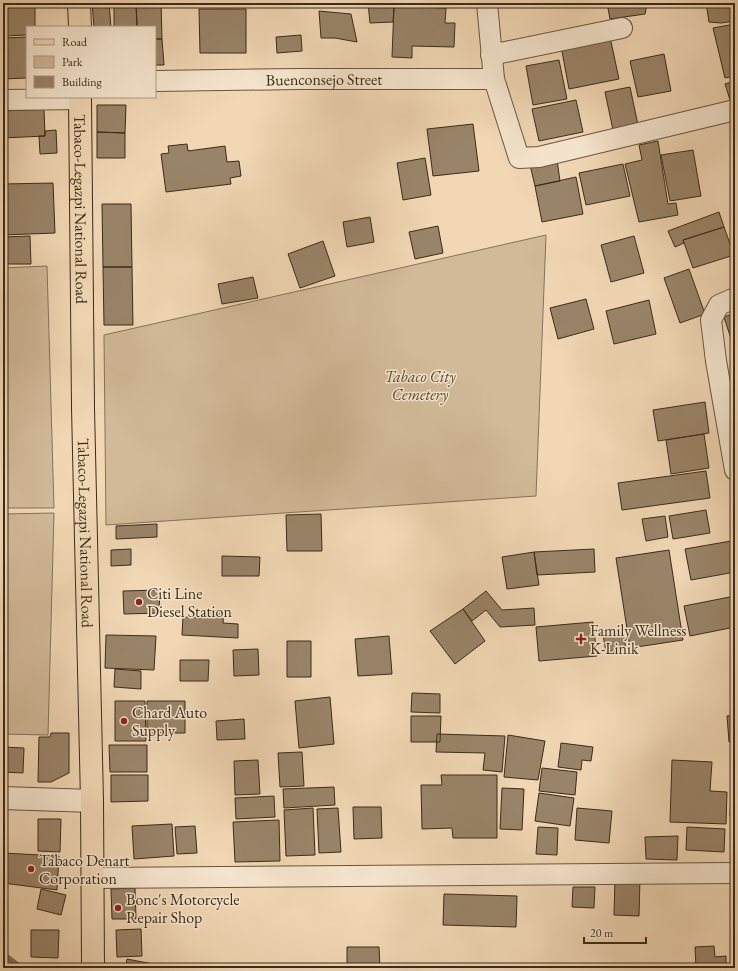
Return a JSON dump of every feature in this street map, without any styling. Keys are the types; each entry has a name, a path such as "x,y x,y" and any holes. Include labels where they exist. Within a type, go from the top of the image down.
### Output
{"main road":[{"path":"80,3 80,26"},
{"name":"Tabaco-Legazpi National Road","path":"80,98 83,408 92,801 93,968"}],"street":[{"path":"487,3 494,80 519,158 539,157 735,110"},
{"path":"491,55 622,28"},
{"name":"Buenconsejo Street","path":"156,81 299,79 494,80"},
{"path":"3,100 80,98"},
{"path":"735,298 719,305 711,320 716,361 735,470"},
{"path":"3,798 92,801"},
{"path":"92,878 735,872"}],"green space":[{"name":"Tabaco City Cemetery","path":"546,235 536,496 106,525 104,335"},
{"path":"47,266 54,508 3,508 3,268"},
{"path":"54,513 48,735 3,734 3,514"}],"building":[{"path":"35,3 35,26 26,26 26,35 3,36 3,5"},
{"path":"92,3 109,3 111,26 94,26"},
{"path":"114,3 136,3 136,5 114,7"},
{"path":"136,3 161,3 162,39 156,39 156,26 137,26"},
{"path":"368,3 446,3 446,8 394,6 393,22 370,23"},
{"path":"607,3 647,3 645,14 610,19"},
{"path":"694,3 706,3 695,5"},
{"path":"706,3 735,3 735,21 721,23 709,22"},
{"path":"136,5 137,26 114,26 114,7"},
{"path":"394,6 446,8 445,23 455,23 454,47 412,46 412,58 392,57"},
{"path":"199,9 246,9 246,53 200,53"},
{"path":"319,11 351,14 357,42 335,38 321,38"},
{"path":"735,24 735,76 725,78 713,28"},
{"path":"301,35 302,51 277,53 276,37"},
{"path":"26,37 26,78 3,79 3,38"},
{"path":"610,37 619,79 569,89 561,46"},
{"path":"156,39 162,39 164,65 156,65"},
{"path":"664,54 671,91 638,97 630,61"},
{"path":"559,60 567,99 533,105 526,66"},
{"path":"735,81 735,102 731,103 725,84"},
{"path":"630,87 638,125 613,130 605,92"},
{"path":"576,100 583,132 539,141 532,109"},
{"path":"97,105 126,105 125,133 97,132"},
{"path":"44,109 45,136 3,138 3,111"},
{"path":"473,124 479,171 433,176 427,129"},
{"path":"56,130 57,153 40,154 39,136 45,136 45,131"},
{"path":"97,132 125,133 125,158 97,158"},
{"path":"658,141 668,204 676,203 678,215 639,222 625,164 642,160 639,145"},
{"path":"187,144 188,151 225,146 227,162 239,161 241,176 230,178 231,184 166,192 161,154 169,153 168,146"},
{"path":"693,150 701,196 670,201 661,155"},
{"path":"425,158 431,195 403,200 397,163"},
{"path":"557,160 560,181 535,186 530,165"},
{"path":"623,164 630,196 586,205 579,173"},
{"path":"576,177 583,214 542,222 535,186"},
{"path":"53,183 55,233 3,235 3,184"},
{"path":"102,204 131,204 132,267 103,267"},
{"path":"719,212 724,227 683,240 684,243 675,247 668,231"},
{"path":"370,217 374,242 347,247 343,222"},
{"path":"438,226 443,253 415,259 409,232"},
{"path":"724,227 734,255 693,268 683,240"},
{"path":"30,236 31,264 3,264 3,237"},
{"path":"634,236 644,273 611,282 601,245"},
{"path":"323,241 335,276 300,288 288,254"},
{"path":"103,267 132,267 133,325 104,325"},
{"path":"689,269 705,314 680,323 664,278"},
{"path":"253,277 258,298 222,304 218,284"},
{"path":"586,299 594,329 558,339 550,308"},
{"path":"649,300 656,334 614,344 606,311"},
{"path":"735,313 735,341 732,342 724,317"},
{"path":"705,402 709,433 658,441 653,410"},
{"path":"704,434 709,468 671,474 666,440"},
{"path":"706,471 710,498 622,510 618,483"},
{"path":"706,510 710,533 673,539 669,516"},
{"path":"321,514 322,551 287,551 286,515"},
{"path":"665,516 668,537 646,541 642,519"},
{"path":"157,524 157,537 116,539 116,526"},
{"path":"731,541 735,572 691,580 685,549"},
{"path":"131,549 131,565 111,566 111,550"},
{"path":"594,549 595,572 537,575 534,552"},
{"path":"669,550 683,640 630,648 616,558"},
{"path":"534,552 539,585 507,589 502,557"},
{"path":"222,556 260,557 259,576 222,576"},
{"path":"159,590 160,613 124,614 123,591"},
{"path":"486,591 502,610 534,608 535,625 500,627 486,610 472,621 463,609"},
{"path":"735,596 735,627 690,636 684,606"},
{"path":"463,609 485,641 455,664 430,631"},
{"path":"205,610 224,611 223,623 238,624 238,638 182,635 183,617 204,618"},
{"path":"593,622 597,656 539,661 536,627"},
{"path":"623,632 626,649 606,652 603,635"},
{"path":"106,635 156,636 154,670 105,668"},
{"path":"389,636 392,674 358,676 355,639"},
{"path":"287,641 311,641 311,677 287,677"},
{"path":"258,649 259,675 234,676 233,650"},
{"path":"180,660 209,660 208,681 180,681"},
{"path":"115,669 141,671 141,689 114,687"},
{"path":"412,693 440,694 440,713 411,712"},
{"path":"330,697 334,744 299,748 295,701"},
{"path":"115,701 145,701 146,741 115,741"},
{"path":"147,701 185,701 185,733 147,733"},
{"path":"735,715 735,742 729,742 727,716"},
{"path":"411,716 441,716 440,742 411,742"},
{"path":"244,719 245,739 217,740 216,721"},
{"path":"51,733 69,733 69,773 51,782 38,782 39,737 50,737"},
{"path":"437,734 505,736 502,772 483,770 485,753 436,752"},
{"path":"508,735 545,741 538,780 504,777"},
{"path":"561,743 593,747 591,761 582,760 581,770 558,767"},
{"path":"109,745 147,745 147,772 110,772"},
{"path":"3,747 24,748 23,773 3,772"},
{"path":"302,752 304,786 280,787 278,753"},
{"path":"258,760 260,794 235,795 234,761"},
{"path":"672,760 712,762 710,791 727,792 726,824 670,822"},
{"path":"542,768 577,772 575,795 539,791"},
{"path":"111,775 148,775 148,801 111,802"},
{"path":"441,775 497,775 497,838 453,838 452,828 422,829 421,785 442,785"},
{"path":"334,787 335,805 284,808 283,789"},
{"path":"502,788 524,789 522,830 500,829"},
{"path":"539,793 574,798 570,826 535,821"},
{"path":"731,795 735,795 735,816 730,816"},
{"path":"274,796 275,817 236,819 235,798"},
{"path":"353,807 381,807 382,838 354,839"},
{"path":"313,808 315,855 286,856 284,810"},
{"path":"338,808 341,852 319,853 317,809"},
{"path":"577,808 612,811 609,843 575,840"},
{"path":"38,819 61,819 60,852 38,851"},
{"path":"279,820 280,861 235,862 233,822"},
{"path":"172,824 174,856 134,859 132,826"},
{"path":"195,826 197,853 177,854 175,827"},
{"path":"538,827 558,828 557,855 536,854"},
{"path":"687,827 725,829 724,852 686,850"},
{"path":"678,836 677,860 646,859 645,837"},
{"name":"Tabaco Denart Corporation","path":"3,853 59,856 57,890 3,883"},
{"path":"615,878 640,878 639,916 614,915"},
{"path":"573,887 595,887 594,908 572,907"},
{"path":"135,888 136,919 112,919 111,889"},
{"path":"41,889 66,895 61,915 37,909"},
{"path":"444,894 517,896 516,927 443,925"},
{"path":"141,929 142,956 117,957 116,930"},
{"path":"31,930 59,930 58,958 31,957"},
{"path":"714,946 715,957 726,956 726,968 696,968 695,947"},
{"path":"347,947 379,947 380,968 347,968"},
{"path":"127,959 153,964 152,968 125,968"}],"waterway":[{"path":"3,954 21,968"}],"place":[{"name":"Citi Line Diesel Station","path":"139,602"},
{"name":"Family Wellness K-Linik","path":"581,639"},
{"name":"Chard Auto Supply","path":"124,721"},
{"name":"Tabaco Denart Corporation","path":"31,869"},
{"name":"Bonc's Motorcycle Repair Shop","path":"118,908"}]}
